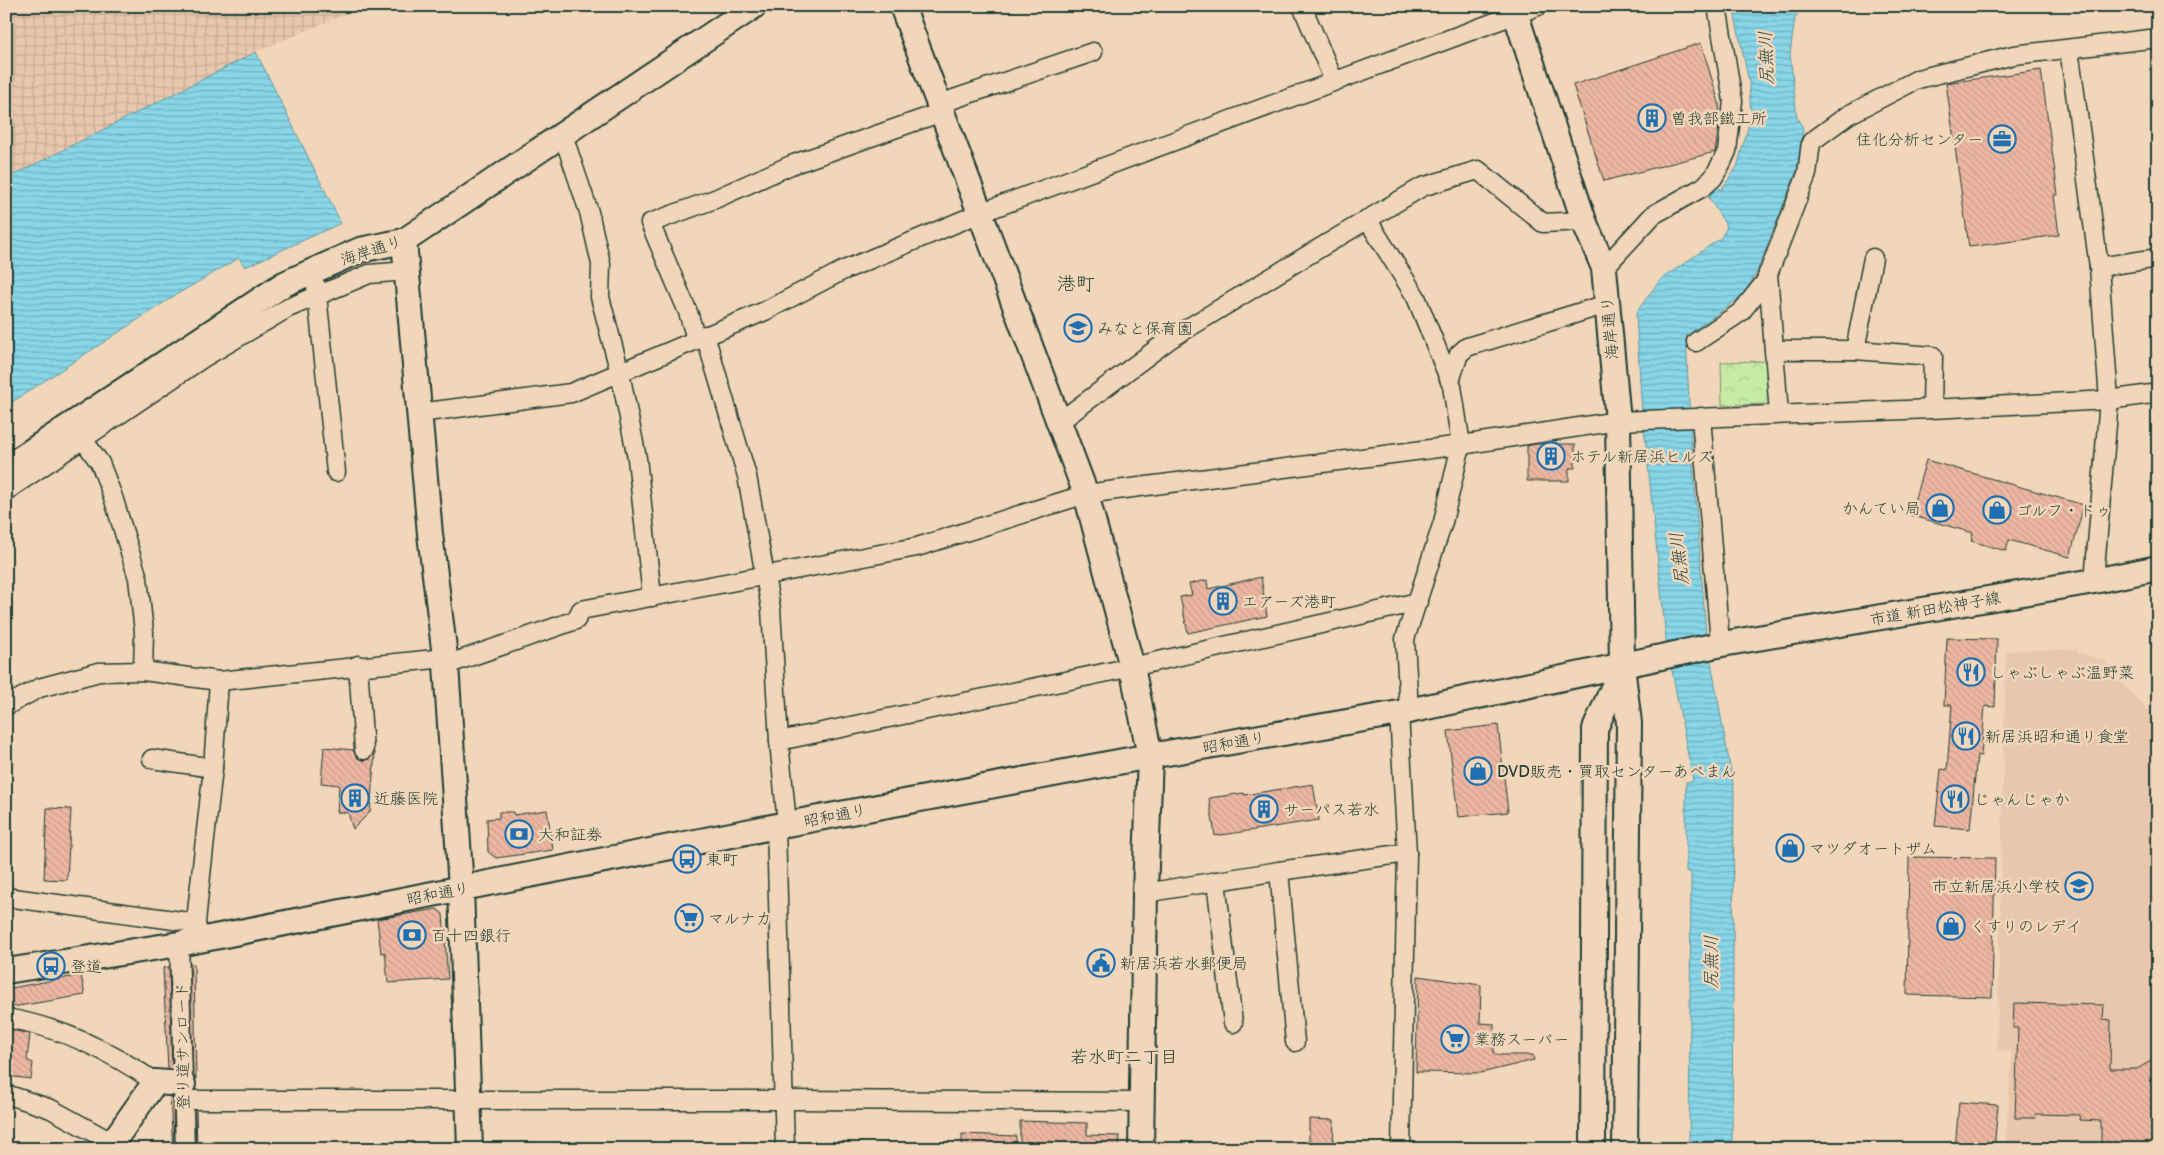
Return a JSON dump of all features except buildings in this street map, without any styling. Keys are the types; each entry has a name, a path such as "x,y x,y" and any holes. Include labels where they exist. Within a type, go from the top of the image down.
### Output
{"street":[{"name":"海岸通り","path":"6,468 78,432 284,284 360,250 404,241 754,6"},
{"path":"902,6 1086,494 1132,667 1150,756 1141,1149"},
{"path":"1302,6 1334,81"},
{"path":"1604,268 1652,215 1703,187 1713,178 1721,164 1726,150 1733,100 1717,6"},
{"name":"海岸通り","path":"1522,9 1584,221 1604,268 1618,421 1622,666 1629,723 1625,1149"},
{"path":"419,413 571,393 765,311 842,271 980,213 1522,9"},
{"path":"1696,342 1741,312 1765,282 1807,174 1811,142 1848,115 1918,79 2014,56 2158,38"},
{"path":"2069,49 2099,267 2109,400 2094,581"},
{"path":"785,1149 779,741 770,609 747,476 701,337 688,312 650,223 715,199 791,165 1093,52"},
{"path":"563,135 589,212 601,264 600,297 620,373 637,458 652,598"},
{"path":"1059,422 1170,339 1422,187 1478,170 1543,223 1584,221"},
{"path":"1367,219 1416,297 1450,381 1461,445 1443,522 1405,639 1404,712 1407,853 1401,1149"},
{"path":"404,241 430,534 446,662 461,888 470,1149"},
{"path":"1855,350 1873,258"},
{"path":"2099,267 2158,258"},
{"path":"314,270 336,472"},
{"path":"6,491 78,432 288,308 369,274 407,271"},
{"path":"1768,273 1779,414"},
{"path":"1450,381 1459,354 1467,347 1607,304"},
{"path":"1774,350 1855,350 1933,356 1932,409"},
{"path":"6,706 39,688 99,672 143,671 220,681 358,665 446,662 576,620 581,610 917,548 1086,494 1461,445 1618,421 1932,409 2109,400 2158,394"},
{"path":"1697,417 1719,631 1717,645"},
{"path":"78,432 100,463 113,497 138,578 144,632 143,671"},
{"name":"市道 新田松神子線","path":"1664,656 1717,645 2094,581 2158,568"},
{"path":"779,741 1132,667 1418,602"},
{"name":"昭和通り","path":"6,971 461,888 1150,756 1404,712 1664,656"},
{"path":"358,665 364,750"},
{"path":"1593,1149 1595,729 1622,666"},
{"name":"登り道サンロード","path":"185,1149 183,1092 191,936 213,768 220,681"},
{"path":"152,759 213,768"},
{"path":"1146,893 1279,871 1407,853"},
{"path":"1279,871 1296,1042"},
{"path":"1216,881 1233,1023"},
{"path":"6,897 191,936"},
{"path":"6,1018 32,1022 69,1035 101,1050 155,1082 183,1092 469,1101 1142,1102"},
{"path":"6,1094 51,1109 110,1146 155,1082"}],"shaded area":[{"path":"6,6 364,6 256,52 6,179"},
{"name":"市立新居浜小学校","path":"2076,649 2078,653 2106,660 2111,672 2158,722 2158,1149 2005,1149 2012,1052 1997,1049 2006,651"}],"green space":[{"path":"1769,361 1770,404 1722,405 1721,362"}],"water":[{"name":"尻無川","path":"1733,6 1801,6 1795,18 1790,54 1797,118 1803,128 1797,170 1758,269 1745,294 1686,336 1690,425 1706,634 1734,789 1732,1149 1689,1149 1691,873 1686,871 1686,782 1693,781 1666,639 1641,398 1636,313 1660,280 1721,238 1727,227 1708,196 1715,185 1721,190 1737,167 1751,117 1749,82"},
{"path":"256,52 341,223 245,267 239,258 174,296 6,406 6,179"}],"place":[{"name":"曽我部鐵工所","path":"1652,118"},
{"name":"住化分析センター","path":"2002,139"},
{"name":"みなと保育園","path":"1078,328"},
{"name":"ホテル新居浜ヒルズ","path":"1551,456"},
{"name":"かんてい局","path":"1940,508"},
{"name":"ゴルフ・ドゥ","path":"1997,510"},
{"name":"エアーズ港町","path":"1223,601"},
{"name":"しゃぶしゃぶ温野菜","path":"1971,672"},
{"name":"新居浜昭和通り食堂","path":"1966,736"},
{"name":"DVD販売・買取センターあべまん","path":"1478,771"},
{"name":"近藤医院","path":"355,798"},
{"name":"じゃんじゃか","path":"1955,799"},
{"name":"サーパス若水","path":"1264,809"},
{"name":"大和証券","path":"519,834"},
{"name":"マツダオートザム","path":"1790,848"},
{"name":"東町","path":"687,859"},
{"name":"市立新居浜小学校","path":"2079,886"},
{"name":"マルナカ","path":"689,918"},
{"name":"くすりのレデイ","path":"1951,926"},
{"name":"百十四銀行","path":"412,935"},
{"name":"新居浜若水郵便局","path":"1101,963"},
{"name":"登道","path":"51,966"},
{"name":"業務スーパー","path":"1455,1039"}],"district":[{"name":"港町","path":"1076,283"},
{"name":"若水町二丁目","path":"1124,1057"}]}
